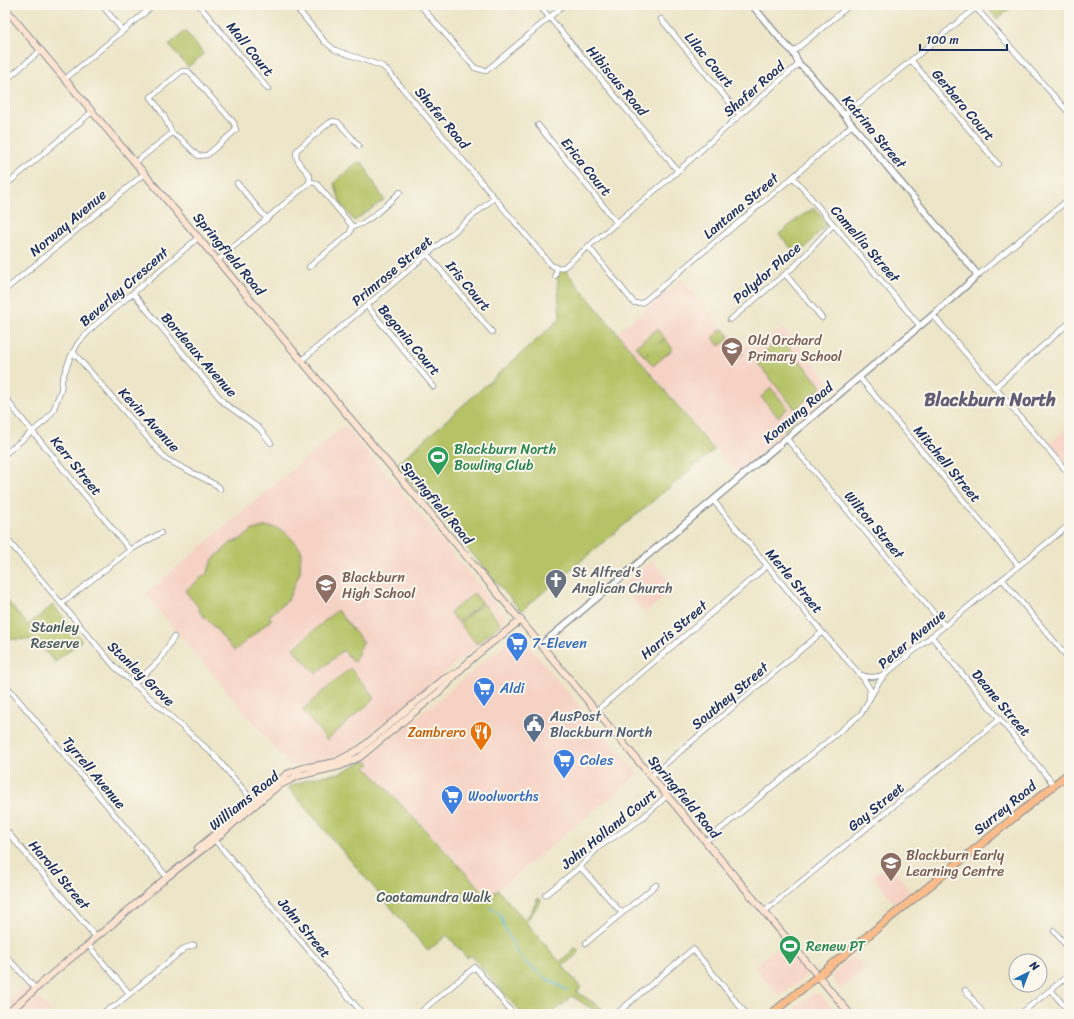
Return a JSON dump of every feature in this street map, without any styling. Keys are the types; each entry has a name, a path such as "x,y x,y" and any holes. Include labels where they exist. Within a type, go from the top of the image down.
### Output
{"main road":[{"name":"Springfield Road","path":"5,8 542,644 850,1014"},
{"name":"Williams Road","path":"6,1014 88,945 95,936 103,932 187,860 189,856 212,840 281,781 303,768 326,764 346,757 366,744 432,693 446,686 456,673 521,620"},
{"name":"Williams Road","path":"289,776 340,766 354,760 367,752 394,729 413,708"},
{"path":"394,729 396,720"},
{"name":"Surrey Road","path":"771,1014 1069,773"}],"street":[{"path":"102,5 123,31"},
{"path":"65,79 154,5"},
{"name":"Mall Court","path":"199,5 268,89"},
{"name":"Shafer Road","path":"294,5 325,42 335,50 382,66 388,71 551,265 557,268 564,267 617,223 799,64"},
{"path":"420,5 475,68 486,71 564,5"},
{"name":"Hibiscus Road","path":"539,5 678,171"},
{"name":"Katrina Street","path":"752,5 793,52 799,64 844,115 978,275"},
{"path":"793,52 850,5"},
{"path":"844,115 973,10 977,9 1069,113"},
{"name":"Lilac Court","path":"660,19 740,115"},
{"path":"5,81 41,50"},
{"name":"Gerbera Court","path":"911,60 998,164"},
{"path":"182,71 188,71 234,123 236,130 207,155 198,156 181,139 172,133 164,116 151,97 182,71"},
{"path":"5,186 93,111"},
{"path":"218,260 309,183 309,174 297,160 297,150 329,123 333,121 338,122 359,146"},
{"name":"Erica Court","path":"538,125 617,223"},
{"name":"Lantana Street","path":"588,246 634,303 642,303 793,177 852,125"},
{"path":"136,162 172,133"},
{"name":"Norway Avenue","path":"5,290 145,173"},
{"name":"Camellia Street","path":"793,177 920,326"},
{"path":"309,183 313,182 316,184 352,226 359,226 400,192"},
{"path":"237,183 267,219"},
{"name":"Primrose Street","path":"302,360 494,198"},
{"name":"Koonung Road","path":"542,644 1069,199"},
{"name":"Polydor Place","path":"730,320 786,275 833,224"},
{"path":"309,267 350,233 352,226"},
{"name":"Beverley Crescent","path":"5,454 44,421 52,411 61,390 66,369 78,343 94,326 199,237"},
{"name":"Iris Court","path":"428,255 492,332"},
{"path":"555,276 557,268"},
{"path":"786,275 822,318"},
{"name":"Bordeaux Avenue","path":"133,293 224,403 259,428 271,443"},
{"name":"Begonia Court","path":"367,306 434,387"},
{"path":"933,315 1069,474"},
{"path":"994,388 1069,323"},
{"name":"Kevin Avenue","path":"73,352 166,459 218,486 220,489"},
{"name":"Mitchell Street","path":"859,377 1018,565"},
{"name":"Kerr Street","path":"5,396 13,408 130,550"},
{"name":"Wilton Street","path":"786,438 944,625"},
{"name":"Merle Street","path":"713,500 822,632 860,674 870,689 869,699"},
{"name":"Peter Avenue","path":"706,841 861,714 879,682 889,671 1069,525"},
{"path":"61,604 130,550 161,533"},
{"name":"Stanley Grove","path":"5,537 115,668 214,755 254,803"},
{"name":"Harris Street","path":"596,710 767,566"},
{"path":"1002,579 1069,659"},
{"name":"Southey Street","path":"651,776 822,632"},
{"name":"Deane Street","path":"931,636 1054,785"},
{"path":"133,685 159,661 174,637"},
{"path":"1064,653 1069,649"},
{"path":"860,674 868,678 876,677 889,671"},
{"name":"Tyrrell Avenue","path":"5,684 167,877"},
{"name":"Gay Street","path":"765,911 1000,719"},
{"name":"John Holland Court","path":"546,895 580,867 599,847 640,820 668,795"},
{"name":"Harold Street","path":"5,829 95,936"},
{"name":"John Street","path":"212,840 230,856 363,1014"},
{"path":"580,867 622,913"},
{"path":"586,943 656,885"},
{"path":"1054,931 1069,949"},
{"path":"88,945 129,993"},
{"path":"105,1011 111,1009 185,948 194,945"},
{"path":"616,1014 693,949 746,1014"},
{"path":"5,955 36,989"},
{"path":"418,1014 475,967 513,1014"},
{"path":"1020,1014 1069,975"},
{"path":"965,990 984,1014"},
{"path":"1051,990 1069,1012"}],"shaded area":[{"name":"Old Orchard Primary School","path":"682,279 741,348 784,329 835,389 736,473 617,333"},
{"name":"Blackburn High School","path":"345,425 506,617 506,622 350,750 331,758 291,767 145,594"},
{"path":"1069,427 1069,469 1049,444"},
{"path":"652,561 675,588 645,613 621,586"},
{"path":"518,633 638,774 488,898 454,859 414,817 412,818 361,764"},
{"name":"Blackburn Early Learning Centre","path":"889,864 910,891 894,903 873,876"},
{"path":"783,943 808,974 780,997 754,966"},
{"path":"853,956 864,969 840,989 830,976"},
{"path":"26,986 34,996 36,994 53,1014 5,1014 5,1004"},
{"path":"813,994 821,995 838,1014 787,1014"}],"green space":[{"path":"985,5 1014,5 997,19"},
{"path":"185,31 204,54 188,67 169,45"},
{"path":"362,162 384,200 354,221 341,204 334,183 356,163"},
{"path":"814,208 826,223 826,226 798,256 779,234"},
{"path":"557,270 565,270 714,450 521,611 396,465 560,319"},
{"path":"657,329 665,338 658,344 665,339 673,349 653,366 645,356 651,350 644,356 636,346"},
{"path":"724,329 728,334 728,340 719,346 713,338 720,330"},
{"path":"781,338 822,387 795,409 755,360"},
{"path":"734,349 739,349 743,354 732,363 726,357"},
{"path":"771,388 788,408 778,417 761,397"},
{"path":"791,412 797,419 785,430 779,423"},
{"path":"263,527 276,528 285,532 301,549 300,572 288,600 269,616 272,619 234,651 199,611 199,608 185,591 207,573 213,559 231,543 243,538 253,530"},
{"path":"474,593 482,603 458,622 450,613"},
{"name":"Stanley Reserve","path":"5,598 28,625 53,605 82,640 55,662 35,640 8,639 5,641"},
{"path":"483,603 501,624 477,644 459,623"},
{"path":"337,610 363,642 354,662 343,650 316,674 293,649"},
{"path":"350,668 375,698 327,740 302,710"},
{"name":"Cootamundra Walk","path":"362,762 368,762 370,764 366,767 488,897 498,890 524,919 531,912 538,898 541,900 526,922 560,962 575,947 579,951 563,966 581,988 577,992 607,1012 600,1014 572,996 552,1014 522,1014 471,955 467,958 447,935 428,951 288,787 312,778 340,773"}],"waterway":[{"path":"490,908 501,915 504,927 518,954 525,962 547,979 567,990"}],"place":[{"name":"Old Orchard Primary School","path":"732,368"},
{"name":"Blackburn North Bowling Club","path":"438,476"},
{"name":"St Alfred's Anglican Church","path":"556,600"},
{"name":"Blackburn High School","path":"326,604"},
{"name":"7-Eleven","path":"517,662"},
{"name":"Aldi","path":"484,708"},
{"name":"AusPost Blackburn North","path":"534,744"},
{"name":"Zambrero","path":"481,752"},
{"name":"Coles","path":"564,780"},
{"name":"Woolworths","path":"452,816"},
{"name":"Blackburn Early Learning Centre","path":"891,882"},
{"name":"Renew PT","path":"790,966"}],"district":[{"name":"Blackburn North","path":"990,400"}]}
